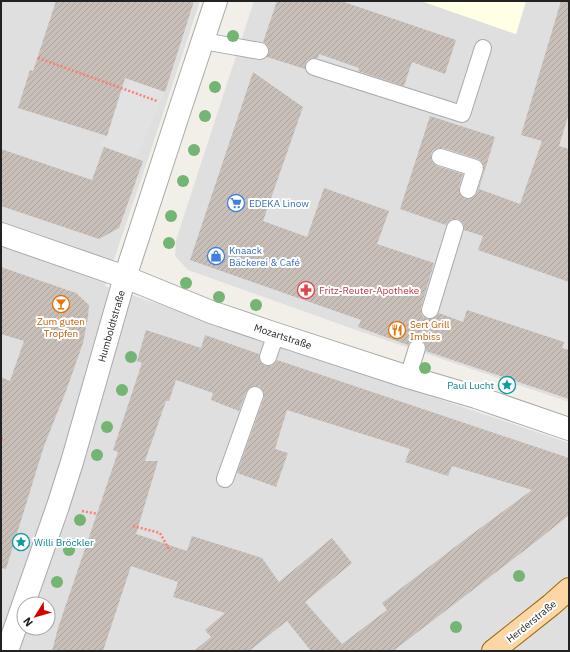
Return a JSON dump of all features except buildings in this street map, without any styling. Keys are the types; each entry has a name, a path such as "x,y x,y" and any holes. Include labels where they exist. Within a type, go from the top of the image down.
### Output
{"main road":[{"name":"Herderstraße","path":"493,651 552,605 569,589"}],"street":[{"name":"Humboldtstraße","path":"7,651 58,506 125,278 216,1"},
{"name":"Mozartstraße","path":"1,234 125,278 211,312 408,377 476,397 569,429"}],"lane":[{"path":"203,41 260,51"},
{"path":"314,68 462,114 483,48"},
{"path":"440,157 475,168 468,190"},
{"path":"430,310 455,228"},
{"path":"268,357 276,334"},
{"path":"408,377 417,348"},
{"path":"225,479 255,395"}],"path":[{"path":"38,58 180,110"},
{"path":"1,438 5,440"},
{"path":"133,526 160,533 170,551"}],"shaded area":[{"path":"1,1 200,1 105,286 569,443 569,651 1,651"},
{"path":"254,1 421,1 516,34 526,1 569,1 569,402 359,331 188,270 175,256 176,240"},
{"path":"421,1 526,1 516,34"},
{"path":"131,80 165,92 136,158 99,145 107,136 119,99"}],"place":[{"name":"EDEKA Linow","path":"236,203"},
{"name":"Knaack Bäckerei & Café","path":"216,256"},
{"name":"Fritz-Reuter-Apotheke","path":"306,290"},
{"name":"Zum guten Tropfen","path":"61,304"},
{"name":"Sert Grill Imbiss","path":"397,330"},
{"name":"Paul Lucht","path":"507,385"},
{"name":"Willi Bröckler","path":"21,542"}]}
